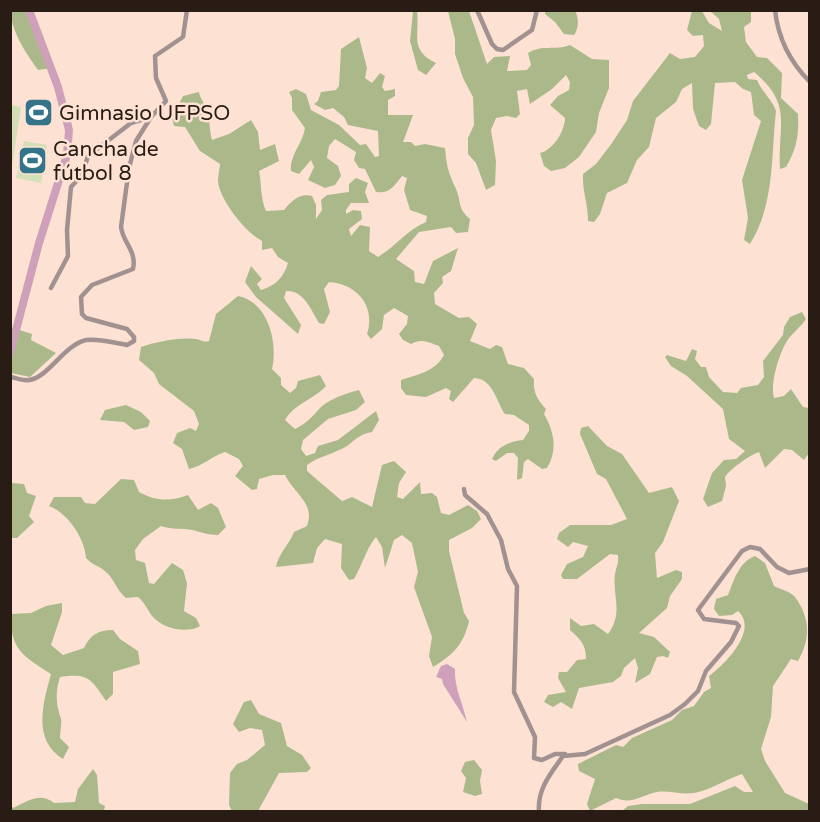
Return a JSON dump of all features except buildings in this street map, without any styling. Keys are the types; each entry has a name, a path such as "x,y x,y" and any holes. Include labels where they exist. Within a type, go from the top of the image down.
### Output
{"street":[{"path":"10,377 31,380 38,377 54,361 82,341 98,340 127,345 134,341 131,331 86,318 82,314 81,297 92,285 134,269 133,252 122,234 131,156 141,132 166,101 156,78 155,57 183,37 187,10"},
{"path":"477,10 492,45 503,50 532,30 537,10"},
{"path":"775,10 783,46 810,82"},
{"path":"51,288 68,256 67,233 71,191 82,175 88,156 131,123 151,117"},
{"path":"464,489 469,499 487,514 501,540 508,569 517,586 514,692 535,737 534,758 542,760 555,754 585,754 670,715 693,699 706,671 738,633 739,626 736,623 704,619 698,610 742,551 750,548 760,549 777,567 789,573 810,569"},
{"path":"539,812 538,801 545,783 567,754"}],"green space":[{"path":"11,10 28,11 51,68 38,70 24,50 13,26"},
{"path":"417,11 419,47 422,53 436,63 426,75 418,70 410,41 413,12"},
{"path":"448,11 469,11 487,64 494,57 510,56 507,71 527,70 531,65 528,53 533,50 570,45 592,59 609,60 609,88 599,113 596,132 579,157 565,168 551,171 544,166 540,153 554,144 563,129 565,118 550,105 558,96 569,90 570,82 566,75 552,89 530,104 527,89 517,91 520,114 516,118 507,116 496,118 491,130 496,161 495,185 486,190 476,163 468,154 468,138 474,125 473,97 463,78 455,54 455,39"},
{"path":"545,11 575,11 578,23 574,35 564,34 545,14"},
{"path":"692,11 702,11 709,23 722,31 719,19 710,11 751,11 751,22 744,27 746,42 757,57 767,58 782,73 781,98 798,114 798,135 793,154 786,167 780,169 781,117 779,106 775,95 754,72 747,75 748,79 757,80 776,111 768,196 758,229 750,244 744,240 748,218 742,180 761,121 754,115 751,92 735,82 715,83 711,124 706,130 699,126 693,109 692,83 682,89 676,102 656,118 649,147 637,160 627,183 607,193 600,214 594,222 588,221 583,174 596,164 612,143 627,120 633,101 670,53 680,59 695,57 704,46 703,35 693,36 687,30"},
{"path":"359,37 367,68 365,78 372,83 380,73 385,76 382,87 385,91 395,89 395,96 388,100 388,115 413,115 403,142 411,142 415,146 425,144 445,148 448,169 461,208 470,219 468,232 456,233 451,227 419,232 396,259 414,271 415,282 424,284 433,261 458,248 451,271 442,277 443,283 434,293 435,304 459,318 469,317 477,324 470,341 490,349 496,345 502,347 508,364 524,368 534,379 536,396 546,409 544,414 550,427 553,454 547,468 542,469 528,459 524,462 522,478 517,480 518,458 514,453 507,453 496,461 492,459 504,445 523,440 529,431 529,425 514,415 505,414 486,382 474,378 453,402 449,399 451,391 446,388 426,397 406,395 401,388 401,380 431,369 444,355 439,346 431,343 421,341 411,344 403,340 399,334 407,324 408,316 394,308 384,315 382,329 371,339 367,334 369,314 362,298 348,287 329,282 324,289 330,312 324,324 319,323 302,297 286,291 284,298 301,325 298,334 256,297 245,282 251,266 262,279 257,284 261,290 278,280 288,263 278,257 272,248 262,250 262,241 241,223 222,195 218,179 220,164 200,151 185,127 174,126 172,118 183,96 199,92 208,113 212,140 229,134 251,120 258,132 260,150 275,144 279,161 259,171 266,211 284,210 293,201 307,195 312,196 316,205 316,219 322,210 321,200 327,195 349,192 349,184 356,178 368,183 365,192 369,203 351,203 346,214 353,210 361,211 362,219 349,229 351,236 360,225 370,227 369,251 378,257 413,229 426,222 427,216 410,210 404,190 407,178 402,176 388,190 376,192 365,169 359,168 354,160 356,152 335,139 329,146 327,158 338,166 341,176 335,185 325,188 308,180 314,167 311,160 299,174 291,171 292,160 305,128 292,110 292,98 289,92 296,89 306,94 311,110 339,125 360,145 366,144 375,157 379,156 378,131 348,125 344,117 333,108 325,110 314,104 318,101 321,92 336,90 339,86 341,49"},
{"path":"10,105 21,107 11,173"},
{"name":"Cancha de fútbol 8","path":"24,141 47,145 41,183 16,178"},
{"path":"238,296 257,306 269,325 274,347 272,369 281,378 281,385 290,393 296,388 298,381 320,375 326,386 289,414 285,420 295,429 333,399 359,390 365,402 356,410 328,419 303,440 301,449 306,456 315,453 318,446 338,440 376,411 379,420 372,432 361,435 342,449 307,465 307,471 342,501 352,497 372,507 382,465 394,461 406,472 399,483 397,497 403,499 420,482 421,494 432,493 437,497 441,513 449,515 468,505 477,511 481,519 472,528 449,540 449,551 464,613 469,621 467,629 457,648 433,667 429,656 432,637 414,587 418,572 412,543 402,535 394,540 385,568 382,547 376,537 354,579 349,580 341,568 342,544 325,539 317,548 313,563 276,567 294,532 307,526 309,518 306,505 285,475 273,475 259,479 257,489 252,490 235,476 243,466 239,459 225,452 189,469 182,449 173,443 177,433 190,428 196,431 199,424 194,411 159,384 154,373 139,360 141,347 175,339 209,341 216,314"},
{"path":"802,312 806,319 784,347 776,369 773,392 774,398 784,396 791,389 803,407 809,408 809,453 804,460 792,450 784,449 765,468 759,452 751,456 725,477 726,486 722,501 708,507 703,499 712,473 724,460 736,459 745,451 729,439 723,409 687,376 671,366 665,357 667,355 686,361 692,349 697,351 695,359 701,367 706,367 709,377 723,392 737,393 741,388 758,385 764,377 763,361 783,335 784,327 790,317"},
{"path":"10,327 32,334 31,340 56,353 30,377 11,373"},
{"path":"126,405 141,412 150,421 148,427 134,430 124,422 100,420 105,410"},
{"path":"588,426 607,446 622,454 649,493 672,487 679,501 663,542 655,553 657,578 676,570 682,572 682,579 670,596 667,608 639,633 654,637 670,652 668,658 657,657 650,674 635,683 638,668 635,658 624,668 621,676 613,682 579,688 572,709 561,702 553,707 544,702 548,695 566,692 558,678 559,672 567,672 577,660 586,659 582,642 570,630 570,618 581,626 594,624 608,634 613,626 616,611 614,582 618,555 610,554 577,579 563,579 561,575 567,564 583,557 588,546 573,542 568,547 557,539 559,533 570,525 611,525 627,519 606,479 597,474 580,434 581,428"},
{"path":"121,479 134,480 139,492 151,497 169,500 188,495 198,510 211,503 218,508 226,527 218,535 161,526 143,539 135,550 136,560 145,563 149,583 154,584 172,563 183,570 187,583 184,611 196,618 200,626 189,630 169,627 152,616 138,597 126,598 104,570 86,558 79,535 69,521 63,514 49,506 54,497 81,497 85,503 95,504"},
{"path":"11,483 24,484 27,493 36,496 29,516 34,522 17,538 11,538"},
{"path":"755,556 765,563 774,586 795,597 806,620 807,636 798,661 791,659 773,686 771,717 761,749 765,761 785,793 809,804 809,811 622,811 628,806 642,804 690,804 735,786 744,792 753,792 742,774 700,792 657,792 637,799 616,798 590,811 587,804 595,779 579,771 578,764 616,745 623,747 632,738 672,720 682,710 694,706 704,692 711,688 709,676 731,655 745,627 738,611 732,615 719,616 714,609 716,599 728,595 741,567"},
{"path":"62,603 62,612 51,645 63,655 84,648 89,640 99,632 113,630 120,639 138,651 140,664 113,672 113,694 106,701 97,687 88,679 77,676 60,677 57,698 61,721 60,738 69,747 63,759 53,751 43,731 43,709 51,674 20,651 11,626 11,614 31,613 46,606"},
{"path":"251,700 259,714 281,723 287,746 302,755 311,768 307,772 279,773 258,811 232,811 229,805 230,773 237,764 247,760 265,745 262,730 250,728 239,732 233,724 244,702"},
{"path":"474,760 482,770 480,781 482,794 475,796 463,792 466,778 461,771 465,762"},
{"path":"93,769 97,775 99,803 105,806 104,811 11,811 11,805 13,808 39,798 54,803 75,802 78,789"}],"shaded area":[{"path":"447,664 455,669 457,689 467,722 442,679 436,677 441,666"}],"waterway":[{"path":"10,353 39,243 67,155 69,130 58,87 29,10"}],"place":[{"name":"Gimnasio UFPSO","path":"38,113"},
{"name":"Cancha de fútbol 8","path":"32,161"}]}
